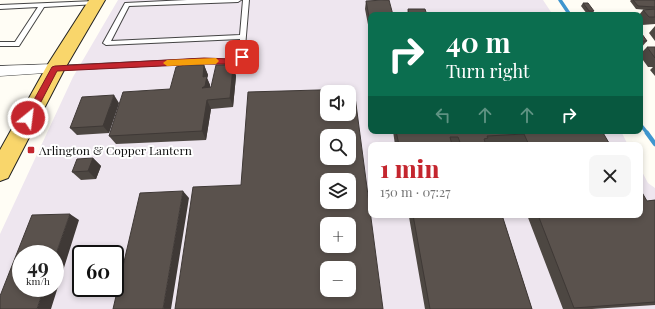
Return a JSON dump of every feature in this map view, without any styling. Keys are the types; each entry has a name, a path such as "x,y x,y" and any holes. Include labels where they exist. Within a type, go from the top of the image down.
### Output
{"main road":[{"path":"0,171 11,143 96,1"}],"street":[{"path":"0,71 55,68"}],"lane":[{"path":"238,0 127,4 106,43 243,37"},
{"path":"55,68 204,61 233,62 242,57 246,0"},
{"path":"0,7 42,6 96,1"},
{"path":"0,44 17,44 42,6"}],"shaded area":[{"path":"118,0 543,0 551,12 368,12 368,134 622,134 626,142 368,142 368,218 643,218 643,174 648,183 655,188 655,309 0,309 0,234 73,77"}],"building":[{"path":"389,0 392,12 368,12 366,1"},
{"path":"633,0 655,0 655,7 638,6"},
{"path":"583,3 588,3 594,11 589,11"},
{"path":"408,9 425,9 426,12 408,12"},
{"path":"655,9 655,17 649,17 643,10"},
{"path":"643,35 647,41 643,41"},
{"path":"647,47 655,47 655,58"},
{"path":"185,65 204,65 203,77 207,76 205,86 202,88 211,87 216,65 231,65 233,67 230,98 207,100 202,131 109,136 123,92 170,89 176,67"},
{"path":"320,90 320,121 356,121 356,104 368,195 368,218 371,218 383,309 175,309 193,187 241,185 248,92"},
{"path":"114,95 103,126 70,128 82,97"},
{"path":"397,134 524,134 487,136 488,138 484,139 485,142 460,142 458,137 450,137 451,142 398,142"},
{"path":"524,134 604,134 608,142 528,142"},
{"path":"93,158 88,171 72,172 77,159"},
{"path":"183,191 163,309 113,309 116,297 124,297 124,262 140,193"},
{"path":"643,194 647,201 655,200 655,302 574,308 539,218 643,218"},
{"path":"70,214 59,245 20,245 32,215"},
{"path":"414,218 503,218 532,309 430,309"},
{"path":"12,266 12,297 41,297 37,309 0,309 0,296"}],"waterway":[{"path":"560,0 568,12"},
{"path":"643,128 648,134"},
{"path":"647,133 655,144"}],"slow traffic":[{"path":"167,63 216,61"}],"place":[{"name":"Arlington & Copper Lantern","path":"31,150"}],"route":[{"path":"28,118 55,68 204,61 233,62 242,57"}]}
